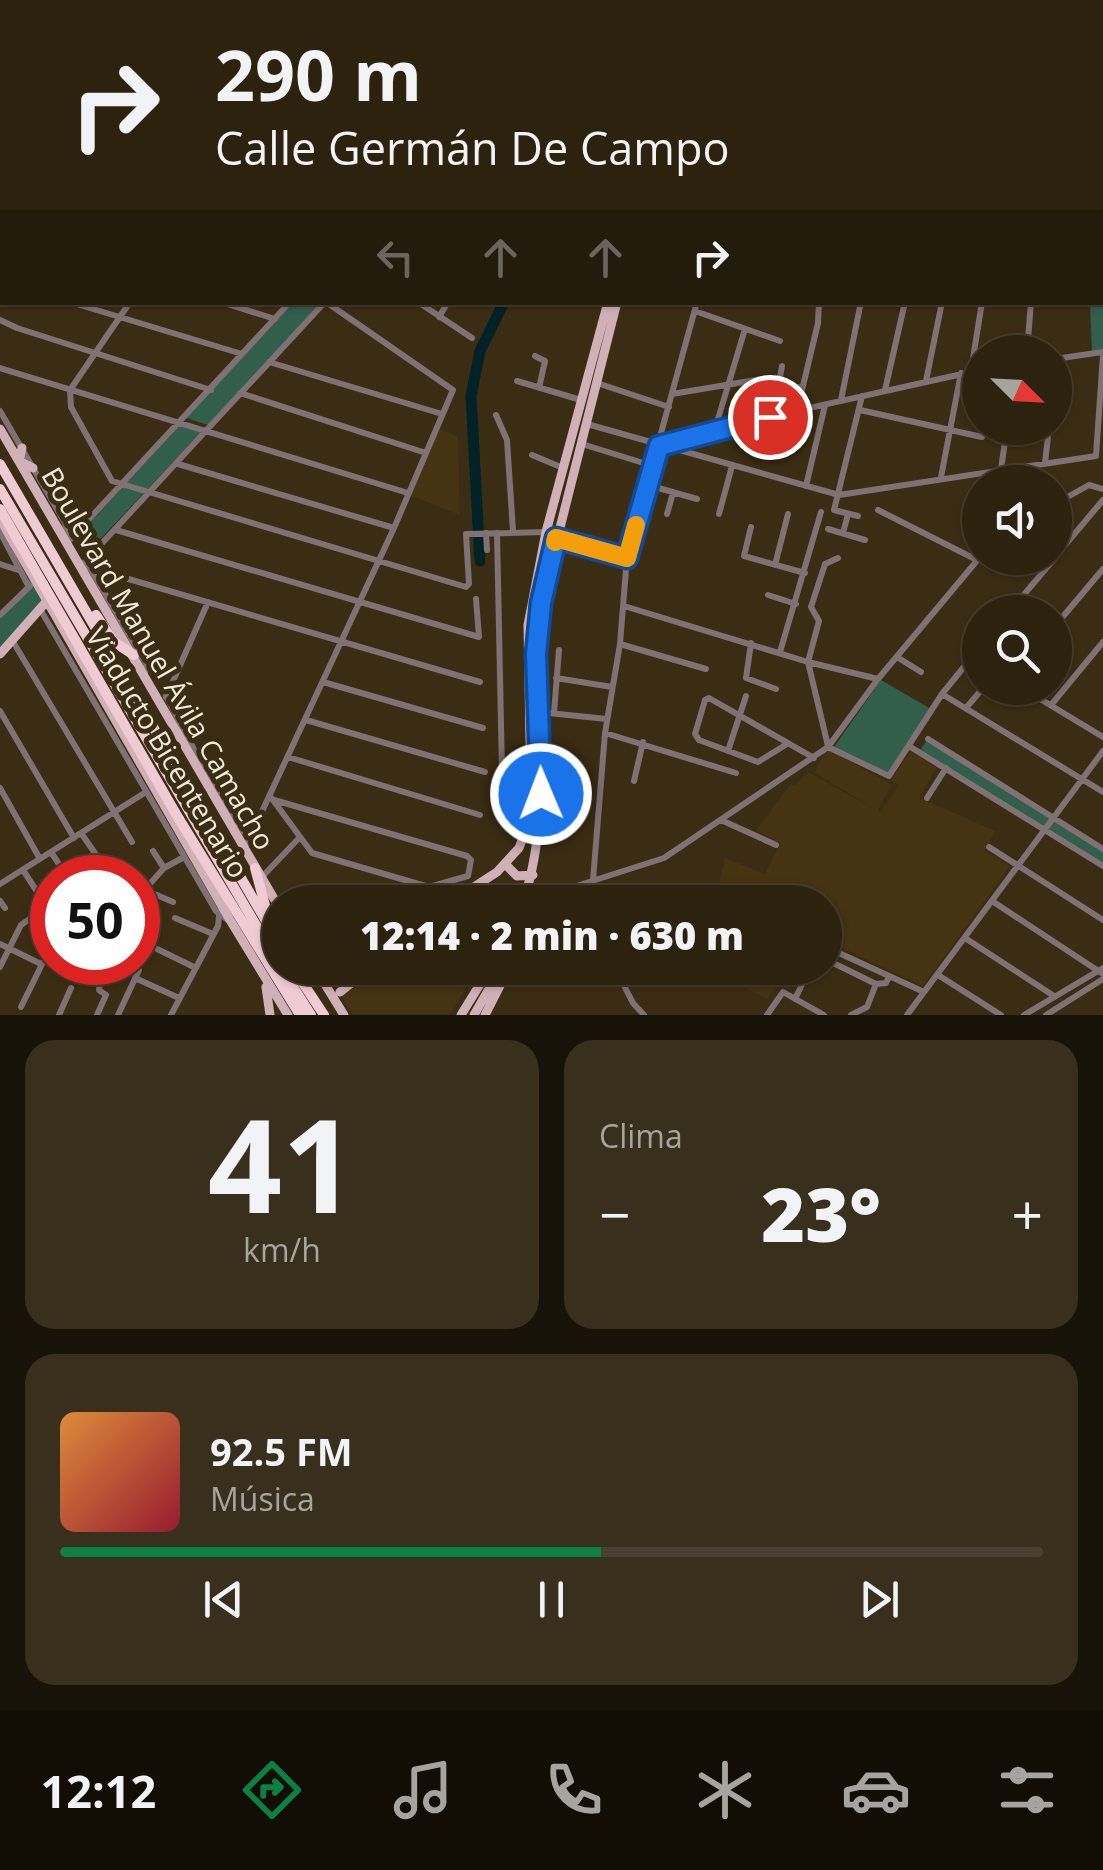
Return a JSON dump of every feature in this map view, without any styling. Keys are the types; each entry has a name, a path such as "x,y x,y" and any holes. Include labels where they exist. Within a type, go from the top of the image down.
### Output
{"highway":[{"name":"Boulevard Manuel Ávila Camacho","path":"0,464 262,913"},
{"name":"Boulevard Manuel Ávila Camacho","path":"0,489 262,937"},
{"name":"Viaducto Bicentenario","path":"0,509 179,819 300,1015"},
{"path":"73,588 86,598 114,642 134,655"},
{"path":"46,608 78,626"},
{"path":"258,873 262,900"},
{"name":"Boulevard Manuel Ávila Camacho","path":"292,985 311,1015"},
{"path":"304,985 324,1015"}],"main road":[{"path":"529,885 540,809 538,629 564,468 607,305"},
{"path":"472,885 505,864 518,848 529,817 528,624 551,535 582,444 615,305"},
{"name":"Boulevard Manuel Ávila Camacho","path":"0,429 164,700 247,844 265,885"},
{"path":"22,448 19,461 34,468"},
{"path":"0,519 28,578 165,817 262,976"},
{"path":"0,654 46,608"},
{"path":"505,864 517,876 532,875"},
{"path":"265,985 270,1015"},
{"path":"268,985 288,1015"},
{"path":"325,985 344,1015"},
{"path":"340,992 349,985"},
{"path":"461,1015 480,985"},
{"path":"474,1015 494,985"},
{"path":"485,1015 498,985"}],"street":[{"path":"79,305 242,354"},
{"path":"128,305 70,390 72,407 106,474 119,485 466,587 477,534"},
{"path":"231,305 275,319"},
{"path":"67,543 287,305"},
{"path":"85,567 323,305"},
{"path":"247,844 272,798 394,528 452,387 330,305"},
{"path":"422,305 472,338"},
{"path":"439,317 446,305"},
{"path":"797,410 818,323 816,305"},
{"path":"841,400 860,305"},
{"path":"885,390 904,305"},
{"path":"926,381 941,305"},
{"path":"979,335 982,305"},
{"path":"1028,305 1028,335"},
{"path":"593,885 605,733 620,644 627,558 696,307 780,341"},
{"path":"0,320 211,390"},
{"path":"715,430 745,328"},
{"path":"1030,465 1096,456 1103,354 1072,357"},
{"path":"535,356 544,360 539,388"},
{"path":"269,362 442,414"},
{"path":"782,366 780,383 802,388"},
{"path":"0,368 408,493"},
{"path":"659,446 960,373 941,477"},
{"path":"672,394 762,380"},
{"path":"517,381 582,400"},
{"path":"597,383 669,407"},
{"path":"240,394 426,453"},
{"path":"858,516 834,510 862,396"},
{"path":"806,486 826,404"},
{"path":"860,410 962,433"},
{"path":"0,411 65,523 67,543"},
{"path":"496,415 507,440 513,532"},
{"path":"587,424 839,495 962,474"},
{"path":"582,444 652,466"},
{"path":"1045,463 1047,445"},
{"path":"532,455 564,468"},
{"path":"178,464 394,528"},
{"path":"719,514 732,466"},
{"path":"648,484 697,499"},
{"path":"1072,494 1089,485 1103,489"},
{"path":"666,514 673,493"},
{"path":"1072,537 1103,500"},
{"path":"878,510 962,551"},
{"path":"780,650 821,512"},
{"path":"775,565 788,514"},
{"path":"843,533 848,514"},
{"path":"751,527 744,556 805,573"},
{"path":"828,529 865,540"},
{"path":"116,530 480,636 476,599"},
{"path":"0,532 28,578"},
{"path":"497,532 503,820"},
{"path":"477,534 551,535 627,558"},
{"path":"477,534 487,550"},
{"path":"838,558 826,564 811,607 819,621 808,662 828,747 888,778 962,669"},
{"path":"0,564 28,578"},
{"path":"85,567 480,682"},
{"path":"85,567 146,664 145,674"},
{"path":"1072,606 1103,569"},
{"path":"578,885 664,858 828,747 878,679 966,575"},
{"path":"1023,595 1040,575"},
{"path":"0,616 28,578"},
{"path":"768,595 796,604"},
{"path":"0,602 9,606"},
{"path":"164,700 208,602"},
{"path":"624,606 878,679"},
{"path":"46,608 146,792 227,921"},
{"path":"12,640 132,842"},
{"path":"1072,680 1103,642"},
{"path":"751,643 746,678 776,688"},
{"path":"620,644 706,669"},
{"path":"554,714 558,650"},
{"path":"897,657 921,672"},
{"path":"556,678 612,688"},
{"path":"323,682 483,728"},
{"path":"942,694 1103,792"},
{"path":"728,752 746,696"},
{"path":"787,744 759,762 728,752 695,738 700,713 707,698 814,758"},
{"path":"1051,705 1103,737"},
{"path":"0,712 77,836 95,855"},
{"path":"539,712 608,719"},
{"path":"306,720 485,772"},
{"path":"605,733 736,773"},
{"path":"928,738 1103,849"},
{"path":"634,781 643,742"},
{"path":"909,746 1103,866"},
{"path":"907,1015 1103,751"},
{"path":"288,757 480,815"},
{"path":"927,798 946,768"},
{"path":"0,788 38,855"},
{"path":"47,855 146,792"},
{"path":"272,798 470,857 468,876 429,887 312,853 272,798"},
{"path":"720,819 776,845"},
{"path":"258,873 299,838"},
{"path":"988,847 1103,920"},
{"path":"152,851 164,868"},
{"path":"160,872 184,857"},
{"path":"1,882 30,865"},
{"path":"0,967 21,926 47,907 22,870"},
{"path":"160,899 173,902"},
{"path":"992,901 1102,973"},
{"path":"176,918 211,934"},
{"path":"171,1015 211,934 227,921"},
{"path":"218,926 227,921"},
{"path":"211,934 227,921"},
{"path":"965,938 1054,996"},
{"path":"0,944 30,959"},
{"path":"160,951 194,968"},
{"path":"842,954 924,992"},
{"path":"842,967 876,984 886,983 889,976"},
{"path":"1024,1015 1102,973"},
{"path":"1046,1015 1102,973"},
{"path":"938,974 1001,1015"},
{"path":"851,1015 868,1007 876,984"},
{"path":"21,1008 31,985"},
{"path":"97,1015 106,995 99,990 100,985"},
{"path":"121,1014 133,985"},
{"path":"151,985 179,998"},
{"path":"624,985 644,1015"},
{"path":"795,999 802,985"},
{"path":"59,1015 71,988"},
{"path":"767,1015 781,992 824,1015"}],"shaded area":[{"path":"440,429 458,437 460,515 409,495"},
{"path":"826,748 892,785 878,810 880,813 899,785 891,780 911,751 937,767 919,798 996,831 984,851 1010,866 923,986 842,948 842,885 719,885 725,858 765,874 780,843 756,830 791,784 794,786 808,772 875,809 815,773"},
{"path":"355,985 468,985 449,1015 353,1015 341,996"},
{"path":"739,985 775,985 768,999"}],"green space":[{"path":"291,305 319,305 208,425 186,418"},
{"path":"1090,305 1103,305 1103,350 1092,352"},
{"path":"181,424 202,431 90,550 80,534"},
{"path":"32,578 46,602 0,651 0,614"},
{"path":"881,680 931,709 888,776 834,747"},
{"path":"928,739 1103,849 1103,866 919,752"}],"waterway":[{"path":"480,561 471,396 480,351 503,305"}],"slow traffic":[{"path":"555,542 556,538 627,558 636,525"}],"route":[{"path":"541,794 536,654 541,603 556,538 627,558 659,446 770,417"}]}
